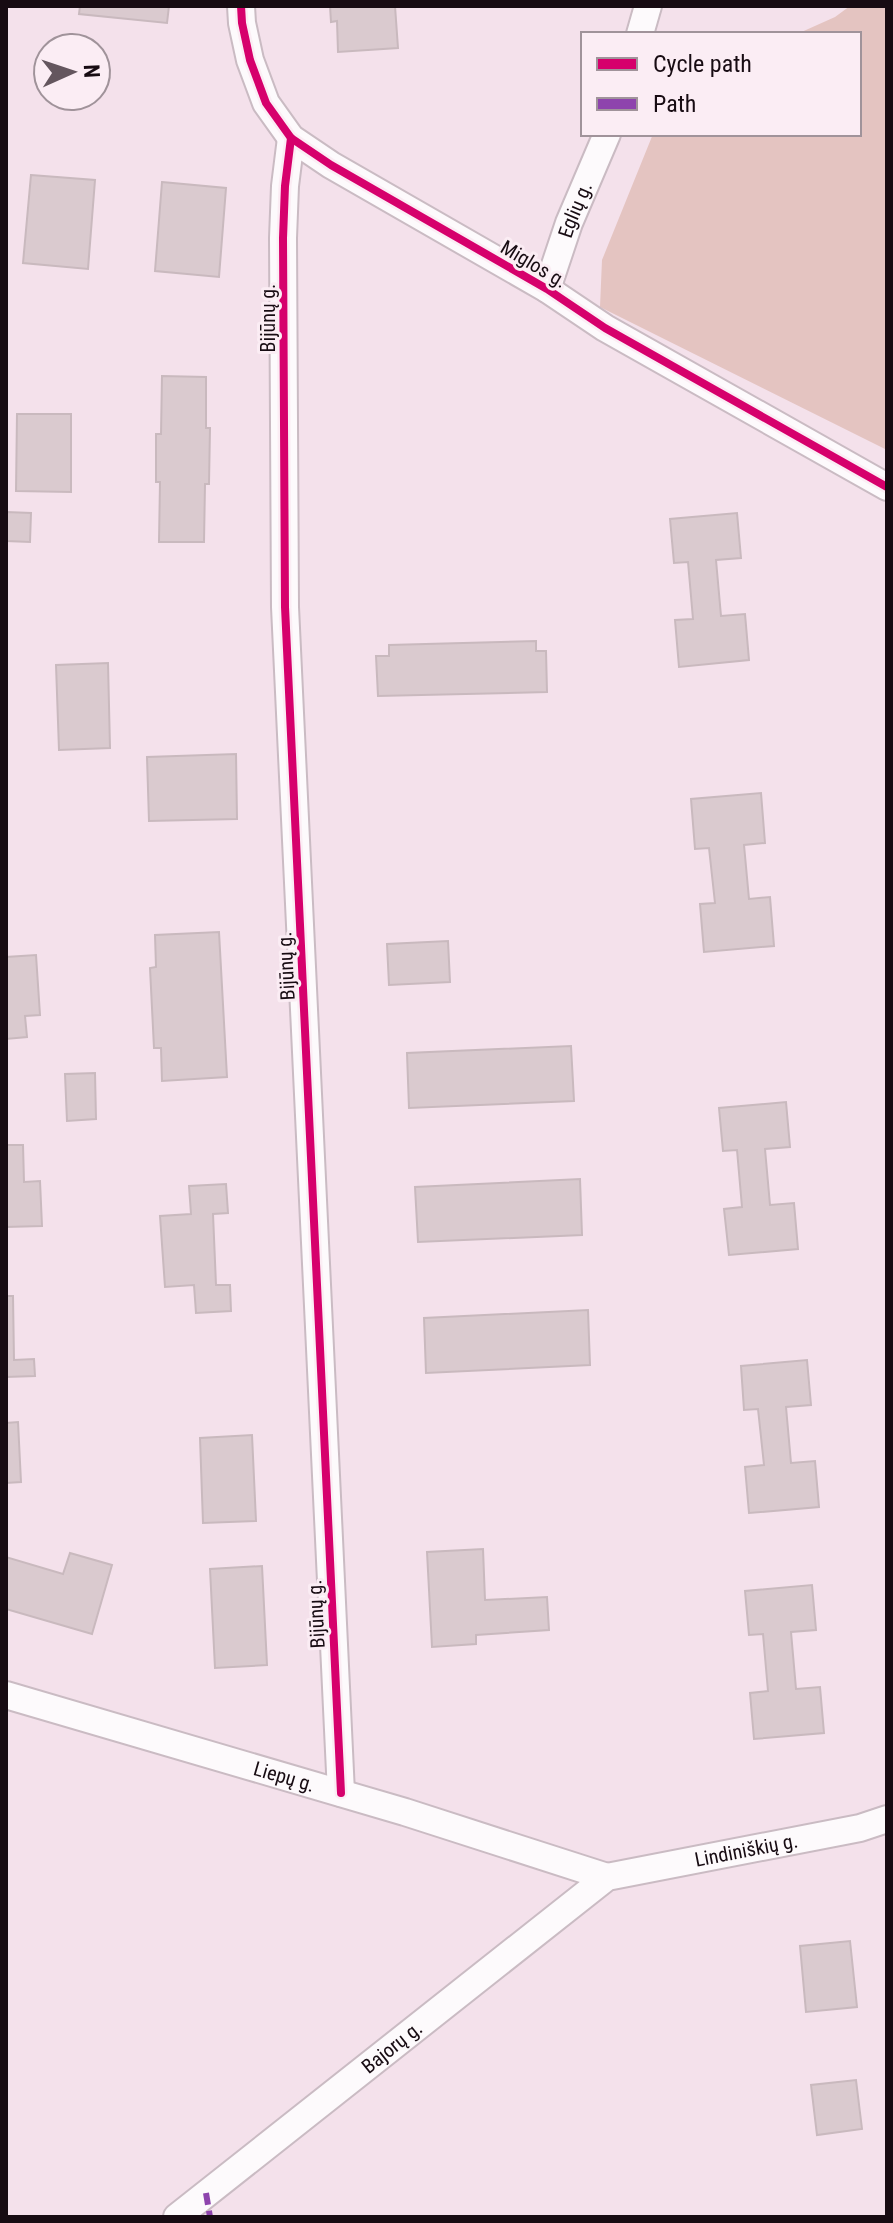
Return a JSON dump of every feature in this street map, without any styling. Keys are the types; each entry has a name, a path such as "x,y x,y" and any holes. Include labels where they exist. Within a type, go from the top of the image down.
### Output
{"street":[{"name":"Miglos g.","path":"241,6 250,60 266,103 291,138 331,165 547,289 605,328 887,487"},
{"path":"641,32 648,6"},
{"name":"Eglių g.","path":"547,289 569,223 606,136"},
{"name":"Bijūnų g.","path":"291,138 283,238 285,607 341,1793"},
{"name":"Liepų g.","path":"6,1695 341,1793 607,1877"},
{"name":"Lindiniškių g.","path":"607,1877 860,1828 887,1819"},
{"name":"Bajorų g.","path":"177,2217 607,1877"}],"shaded area":[{"path":"850,6 887,6 887,450 600,307 602,260 652,136 861,136 861,32 801,32 835,17"}],"building":[{"path":"80,6 169,6 167,23 79,14"},
{"path":"330,6 395,6 398,48 338,52 337,21 331,22"},
{"path":"31,175 95,180 88,269 23,263"},
{"path":"162,182 226,188 219,277 155,271"},
{"path":"162,376 206,377 206,428 210,428 204,542 159,542 160,482 156,482 156,434 161,434"},
{"path":"17,414 71,414 71,492 16,491"},
{"path":"6,512 31,513 30,542 6,541"},
{"path":"737,513 741,558 716,560 721,616 745,614 749,660 679,667 675,620 693,619 688,562 674,563 670,519"},
{"path":"536,641 536,651 546,651 547,692 378,696 376,656 389,656 389,645"},
{"path":"108,663 110,748 59,750 56,665"},
{"path":"236,754 237,819 149,821 147,757"},
{"path":"761,793 765,843 744,845 749,899 770,897 774,946 704,952 700,904 715,903 709,848 695,849 691,799"},
{"path":"219,932 227,1077 162,1081 161,1048 154,1048 150,968 156,967 155,935"},
{"path":"448,941 450,982 389,985 387,944"},
{"path":"36,955 40,1015 25,1016 27,1037 6,1039 6,957"},
{"path":"571,1046 574,1101 409,1108 407,1053"},
{"path":"95,1073 96,1119 67,1121 65,1074"},
{"path":"786,1102 790,1147 765,1149 770,1205 794,1203 798,1249 729,1255 724,1209 742,1207 737,1150 723,1151 719,1108"},
{"path":"6,1145 23,1145 24,1182 40,1181 42,1226 6,1227"},
{"path":"580,1179 582,1235 418,1242 415,1187"},
{"path":"226,1184 228,1213 213,1214 216,1285 230,1285 231,1311 196,1313 194,1285 165,1287 160,1216 191,1214 189,1186"},
{"path":"6,1296 13,1296 14,1360 34,1359 35,1376 6,1377"},
{"path":"588,1310 590,1365 426,1373 424,1318"},
{"path":"807,1360 811,1405 786,1407 791,1463 815,1461 819,1507 749,1513 745,1467 764,1465 758,1409 744,1410 741,1366"},
{"path":"18,1422 21,1482 6,1483 6,1423"},
{"path":"252,1435 256,1521 203,1523 200,1438"},
{"path":"483,1549 485,1600 547,1597 549,1630 476,1635 476,1644 432,1647 427,1552"},
{"path":"70,1553 112,1565 92,1634 6,1609 6,1557 63,1574"},
{"path":"262,1566 267,1665 215,1668 210,1569"},
{"path":"812,1585 816,1630 791,1632 796,1689 820,1687 824,1733 754,1739 750,1693 768,1691 763,1634 749,1635 745,1591"},
{"path":"850,1941 857,2007 806,2012 800,1946"},
{"path":"856,2080 862,2129 817,2135 811,2085"}],"marked path":[{"path":"206,2193 210,2217"}],"cycle path":[{"path":"241,6 250,60 266,103 291,138 331,165 547,289 605,328 887,487"},
{"path":"291,138 283,238 285,607 341,1793"}]}
